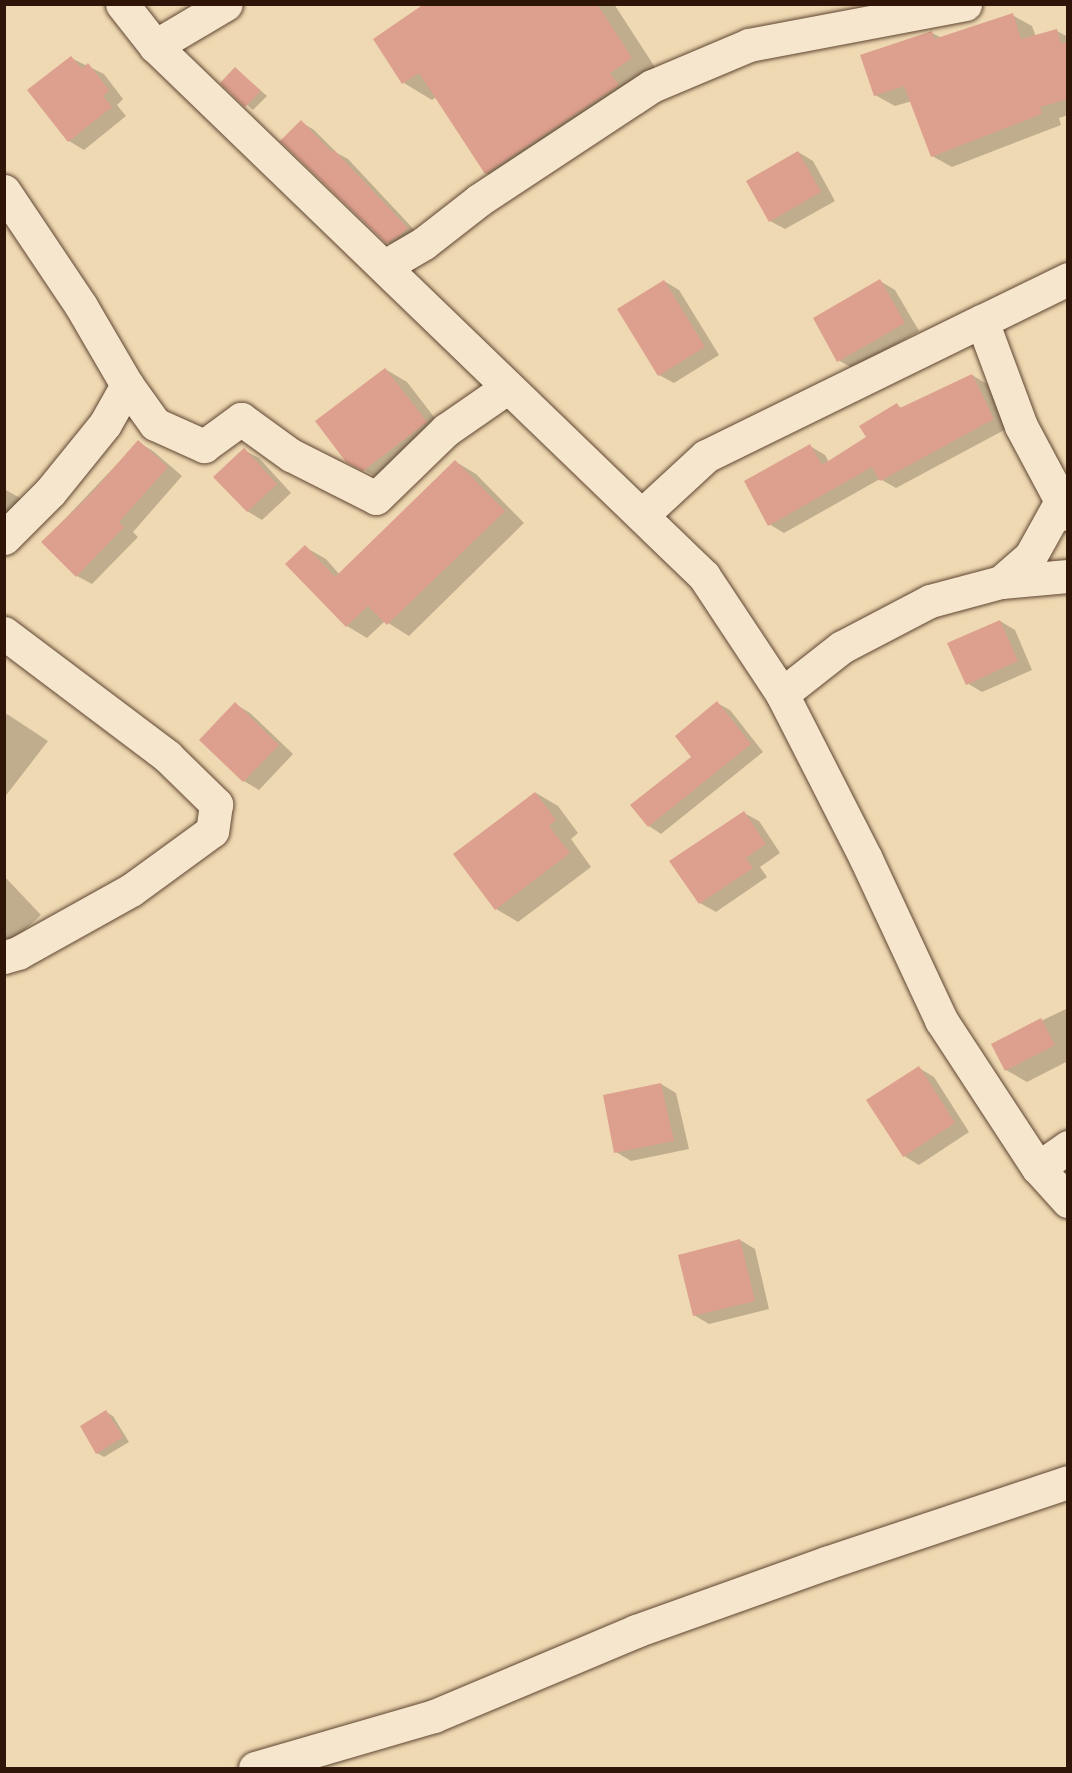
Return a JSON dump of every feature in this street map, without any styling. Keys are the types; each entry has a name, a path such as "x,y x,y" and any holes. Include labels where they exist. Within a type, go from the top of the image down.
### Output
{"street":[{"path":"122,4 155,46 704,576 782,694 866,859 941,1020 1038,1168 1068,1201"},
{"path":"155,46 226,4"},
{"path":"385,266 424,243 479,200 652,86 749,45 965,4"},
{"path":"4,192 81,306 127,385 155,424 204,446 241,419 291,455 376,498 446,430 508,387"},
{"path":"642,515 706,456 1068,279"},
{"path":"982,321 1021,426 1064,508 1030,558 1001,582"},
{"path":"4,538 50,492 105,424 127,385"},
{"path":"782,694 842,647 930,601 1001,582 1068,576"},
{"path":"4,633 167,756 216,804 212,831 131,890 18,953 4,957"},
{"path":"1038,1168 1068,1147"},
{"path":"255,1768 434,1716 636,1631 826,1563 1068,1482"}],"building":[{"path":"424,4 597,4 632,58 610,73 619,85 485,174 419,73 402,84 373,39"},
{"path":"1013,13 1021,39 1057,29 1061,44 1068,42 1068,99 1040,107 1042,114 931,157 904,86 874,96 860,55 932,31 934,39"},
{"path":"71,56 82,69 88,63 109,90 103,96 112,107 68,142 27,90"},
{"path":"235,67 261,91 245,107 220,83"},
{"path":"301,120 332,152 334,150 408,228 386,243 280,141"},
{"path":"798,151 821,192 769,222 746,181"},
{"path":"880,279 905,323 837,362 813,318"},
{"path":"664,280 705,347 658,376 617,309"},
{"path":"385,368 427,422 363,471 346,462 315,421"},
{"path":"972,374 994,419 880,481 872,467 768,526 744,481 810,444 822,465 866,437 859,426 897,403 900,408"},
{"path":"138,440 168,467 119,522 124,527 76,577 41,542 90,495"},
{"path":"244,448 277,484 247,512 213,477"},
{"path":"455,460 505,511 387,625 368,606 346,627 285,564 305,545 335,577"},
{"path":"1000,620 1018,661 966,685 947,643"},
{"path":"717,701 751,744 648,827 630,805 691,757 675,736"},
{"path":"235,702 279,745 243,782 199,740"},
{"path":"535,792 556,820 549,826 570,853 495,910 453,854"},
{"path":"744,811 766,844 746,858 753,868 699,904 669,861"},
{"path":"1041,1018 1055,1045 1005,1071 991,1044"},
{"path":"919,1066 955,1123 903,1157 866,1100"},
{"path":"661,1083 674,1141 614,1153 603,1095"},
{"path":"740,1239 755,1301 693,1316 678,1255"},
{"path":"106,1410 123,1437 96,1454 80,1426"}]}
